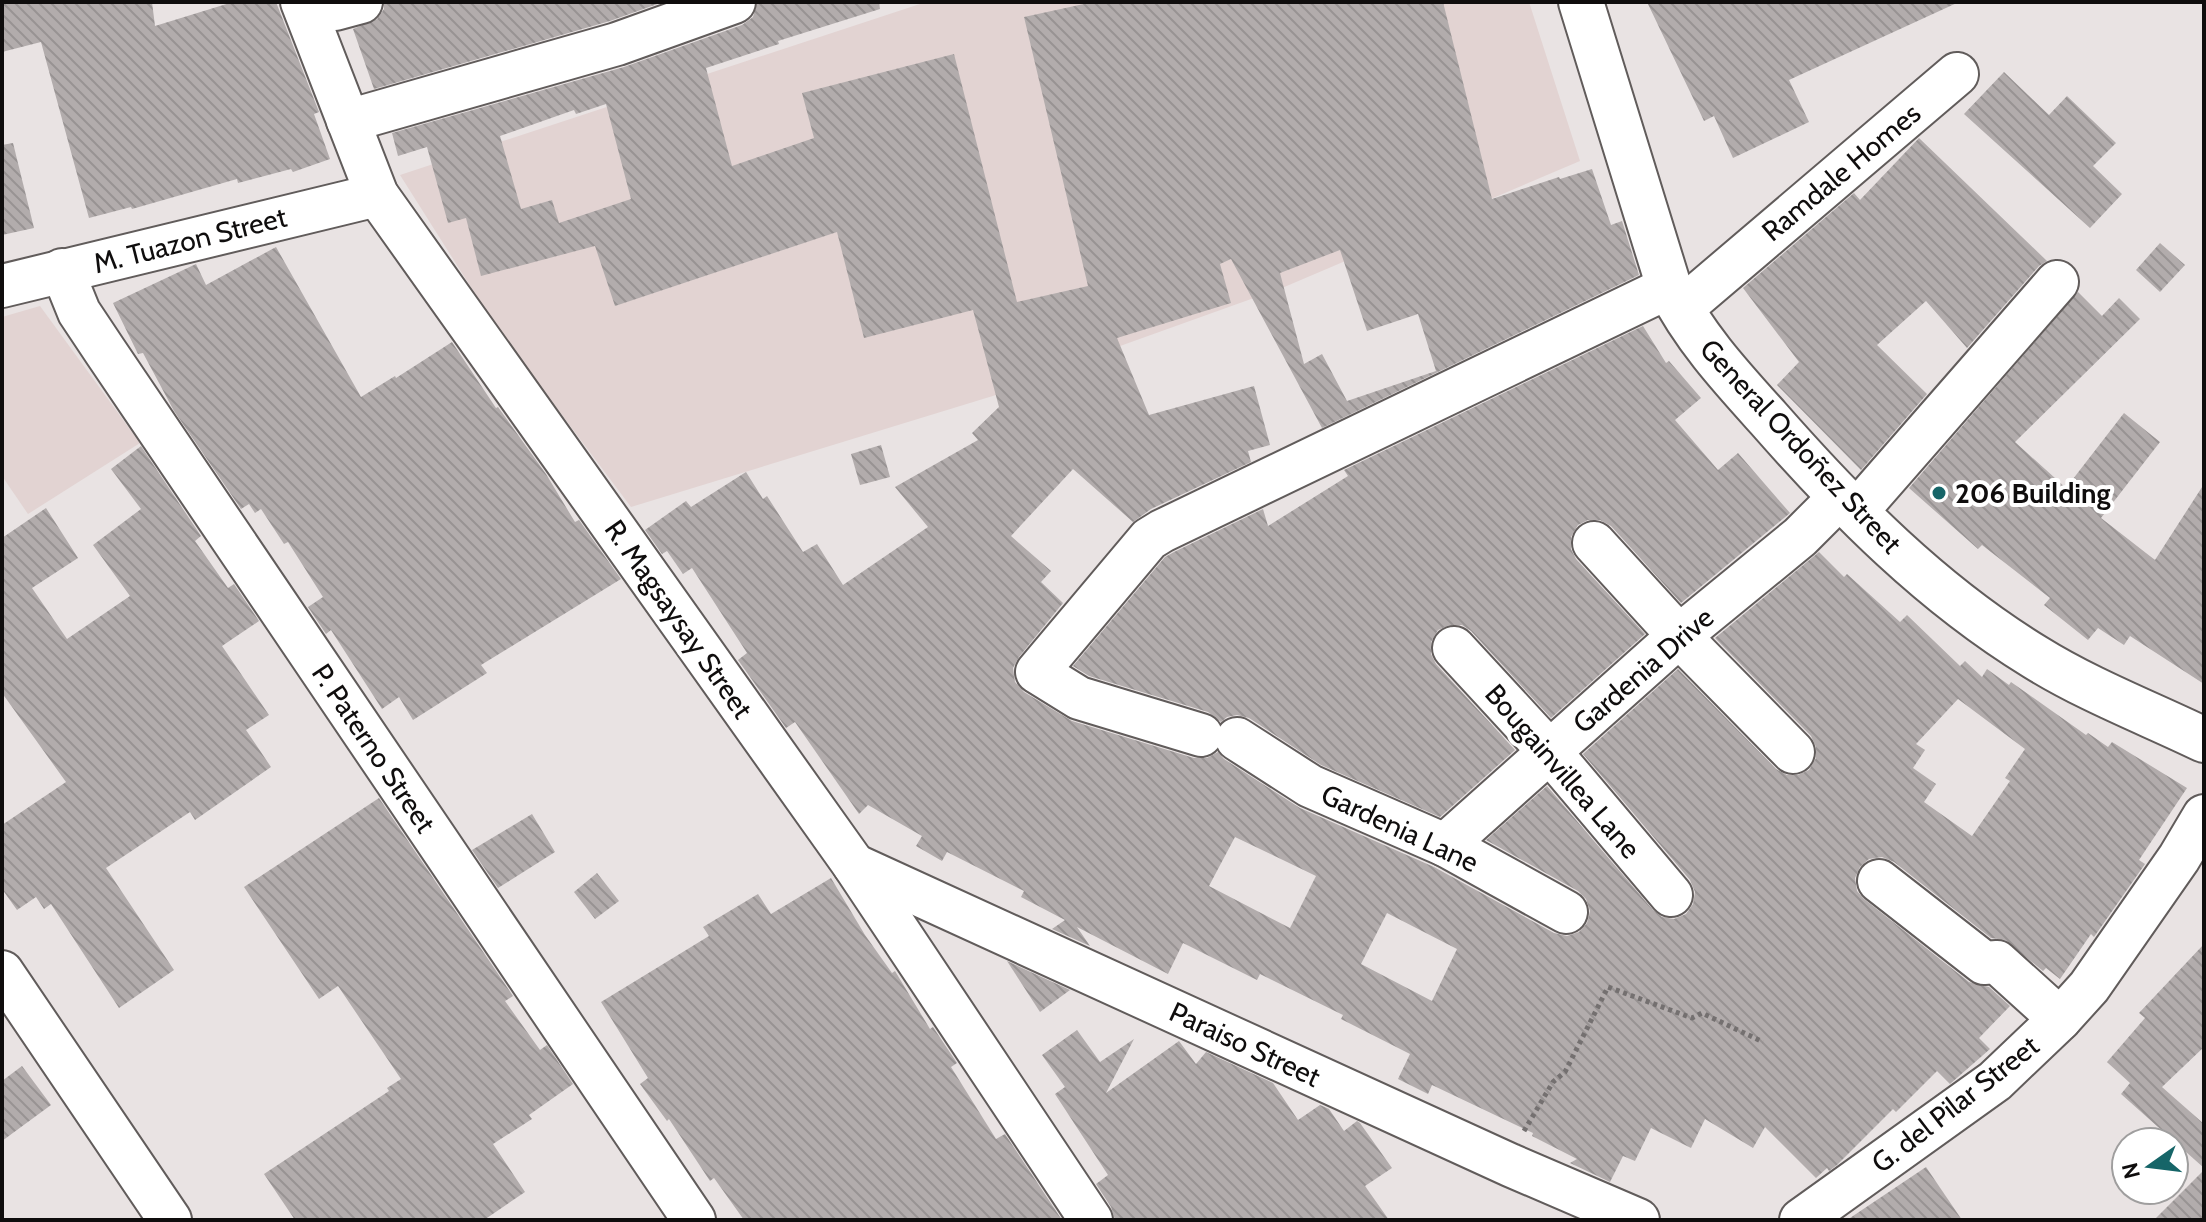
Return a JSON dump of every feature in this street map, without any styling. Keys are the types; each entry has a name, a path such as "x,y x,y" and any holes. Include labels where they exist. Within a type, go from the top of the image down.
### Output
{"main road":[{"name":"General Ordoñez Street","path":"1581,2 1675,298 1731,377 1848,504 1938,588 1996,632 2064,673 2204,740"}],"street":[{"path":"348,121 617,44 734,2"},
{"name":"R. Magsaysay Street","path":"333,4 348,121 377,195 854,865 1091,1220"},
{"name":"Ramdale Homes","path":"1162,531 1675,298 1726,270 1957,74"},
{"name":"M. Tuazon Street","path":"2,286 377,195"},
{"name":"P. Paterno Street","path":"62,270 79,312 96,338 694,1220"},
{"name":"Gardenia Drive","path":"1445,845 1679,636 1800,537 1848,504 2057,282"},
{"name":"Gardenia Lane","path":"1162,531 1141,548 1037,672 1079,698 1219,737 1310,786 1445,845 1566,912"},
{"path":"1594,543 1679,636 1793,752"},
{"name":"Bougainvillea Lane","path":"1454,648 1550,752 1671,895"},
{"name":"G. del Pilar Street","path":"1801,1220 1995,1081 2060,1019 2089,987 2179,858 2204,816"},
{"name":"Paraiso Street","path":"854,865 1510,1165 1638,1220"},
{"path":"1879,881 1984,963 1997,962 2060,1019"},
{"path":"2,972 170,1220"}],"path":[{"path":"1510,1165 1525,1129 1553,1082 1565,1072 1608,987 1692,1018 1702,1013 1763,1042"}],"shaded area":[{"path":"926,2 1529,2 1580,161 1282,288 1056,369 1019,388 631,507 498,330 400,175"},
{"path":"40,306 140,443 28,514 2,476 2,317"}],"building":[{"path":"2,2 152,2 155,26 233,2 276,2 319,112 314,114 330,159 293,172 291,169 238,183 237,179 89,218 41,42 2,52"},
{"path":"384,2 663,2 610,21 374,89 353,29 377,19 384,9"},
{"path":"757,2 879,2 880,9 778,41 779,44 706,68 732,166 814,138 802,93 954,54 1017,302 1088,286 1024,17 1093,2 1443,2 1492,199 1592,169 1611,225 1622,221 1639,275 1322,428 1231,259 1220,264 1231,303 1117,338 1149,415 1254,386 1270,445 1248,451 1251,462 1151,509 1133,522 1073,469 1011,536 1051,571 1041,582 1063,603 1013,668 1015,682 1024,692 1072,721 1194,758 1207,758 1218,752 1300,808 1434,867 1554,933 1567,936 1579,932 1587,923 1590,911 1586,899 1578,891 1486,840 1547,786 1653,910 1662,917 1674,919 1686,914 1693,904 1695,892 1690,880 1583,754 1678,669 1776,769 1787,775 1798,775 1809,770 1816,758 1816,747 1811,736 1715,638 1819,552 1844,577 1847,574 1900,622 1907,615 1960,666 1965,661 1982,677 1987,669 2009,685 2011,682 2086,735 2088,733 2108,747 2112,742 2187,788 2139,860 2145,864 2060,979 2046,968 2043,971 2005,940 1991,938 1894,862 1882,857 1869,859 1860,867 1855,878 1857,891 1864,899 1969,982 1989,987 2010,1006 1979,1038 1990,1049 1950,1084 1937,1071 1896,1112 1893,1109 1837,1165 1829,1171 1827,1168 1816,1178 1765,1127 1753,1148 1705,1119 1691,1148 1651,1128 1635,1161 1623,1156 1610,1182 1570,1163 1577,1159 1532,1136 1533,1133 1432,1085 1428,1094 1398,1079 1410,1054 1341,1019 1343,1015 1260,974 1257,980 1183,943 1168,974 1077,927 1090,946 1052,929 1065,920 1021,897 1024,891 947,852 942,861 916,846 922,836 868,805 859,814 795,722 786,728 738,660 747,653 692,568 683,574 667,551 662,554 645,530 686,501 691,507 746,472 763,499 767,496 803,552 817,544 843,585 928,527 895,487 978,440 972,433 999,407 973,310 864,338 837,232 615,306 595,246 481,276 466,218 448,223 427,147 398,156 392,133 624,67 742,25 753,17","holes":["606,104 631,199 559,223 552,200 521,209 500,136 574,110 576,114","1340,250 1367,331 1418,314 1436,371 1347,401 1322,354 1304,364 1280,273","1958,699 2025,749 2005,778 2010,781 1972,836 1924,802 1936,784 1913,768 1925,750 1916,744","1235,837 1316,876 1290,928 1209,886","1387,913 1457,949 1432,1001 1361,964"]},
{"path":"1647,2 1959,2 1789,80 1809,122 1733,158 1714,116 1704,121"},
{"path":"2004,72 2049,115 2067,96 2116,143 2093,166 2122,194 2090,228 1964,114"},
{"path":"1919,138 2047,261 2039,266 1967,348 1926,301 1877,345 1927,394 1861,470 1777,385 1799,362 1743,288 1854,193 1860,200"},
{"path":"13,143 34,228 2,235 2,145"},
{"path":"2160,243 2185,265 2160,292 2136,270"},
{"path":"276,247 361,397 452,342 496,408 546,474 575,522 579,520 621,579 481,665 487,673 413,720 399,697 382,709 331,630 326,634 308,607 323,597 288,542 284,544 261,509 255,513 249,504 241,509 174,411 143,353 138,354 113,303 196,264 206,285"},
{"path":"2078,292 2102,316 2119,298 2140,319 2015,442 2066,488 2124,413 2160,442 2101,518 2155,560 2204,484 2204,684 2130,636 2124,645 2098,628 2088,640 2044,605 2050,598 1982,545 1978,549 1909,488"},
{"path":"1643,326 1666,363 1669,361 1701,398 1675,420 1718,470 1738,453 1790,513 1681,603 1611,526 1600,520 1588,520 1578,525 1571,537 1571,549 1576,559 1645,634 1551,718 1471,631 1462,625 1450,625 1438,630 1431,642 1431,654 1436,664 1515,750 1440,817 1321,765 1249,718 1237,715 1221,722 1208,712 1089,676 1073,666 1165,557 1263,509 1268,526 1348,476 1344,470"},
{"path":"881,445 890,477 860,485 851,454"},
{"path":"141,446 201,536 195,541 228,588 234,584 259,621 222,646 269,715 246,730 271,767 195,820 190,812 106,868 174,970 119,1008 51,904 44,909 36,897 17,910 2,889 2,825 66,782 2,693 2,538 46,508 78,558 32,588 67,639 130,596 93,545 141,509 111,469"},
{"path":"379,798 513,996 505,1001 540,1050 547,1045 573,1084 529,1115 532,1119 493,1144 525,1192 484,1220 295,1220 264,1174 389,1091 387,1088 401,1079 338,986 319,999 244,887"},
{"path":"532,814 555,852 498,888 472,850"},
{"path":"597,873 619,901 595,919 574,892"},
{"path":"831,878 865,935 892,973 895,971 930,1029 933,1027 957,1063 951,1067 996,1139 1005,1134 1062,1220 744,1220 714,1178 710,1181 669,1119 667,1121 640,1084 648,1078 601,1002 709,936 703,927 758,894 771,914"},
{"path":"2204,944 2204,1047 2162,1087 2204,1124 2204,1168 2190,1156 2190,1126 2157,1126 2121,1094 2130,1083 2107,1062 2145,1018 2139,1013"},
{"path":"1007,961 1070,990 1040,1012"},
{"path":"1077,1030 1100,1062 1134,1039 1106,1093 1179,1041 1196,1064 1206,1052 1273,1083 1298,1120 1320,1105 1329,1109 1344,1131 1357,1121 1392,1168 1365,1186 1389,1220 1115,1220 1111,1207 1096,1184 1108,1175 1055,1094 1065,1087 1042,1055"},
{"path":"22,1066 51,1105 2,1141 2,1081"},
{"path":"1926,1167 1962,1220 1847,1220"},
{"path":"2204,1170 2204,1220 2154,1220 2168,1206 2190,1206 2190,1184"}],"place":[{"name":"206 Building","path":"1939,493"}]}
